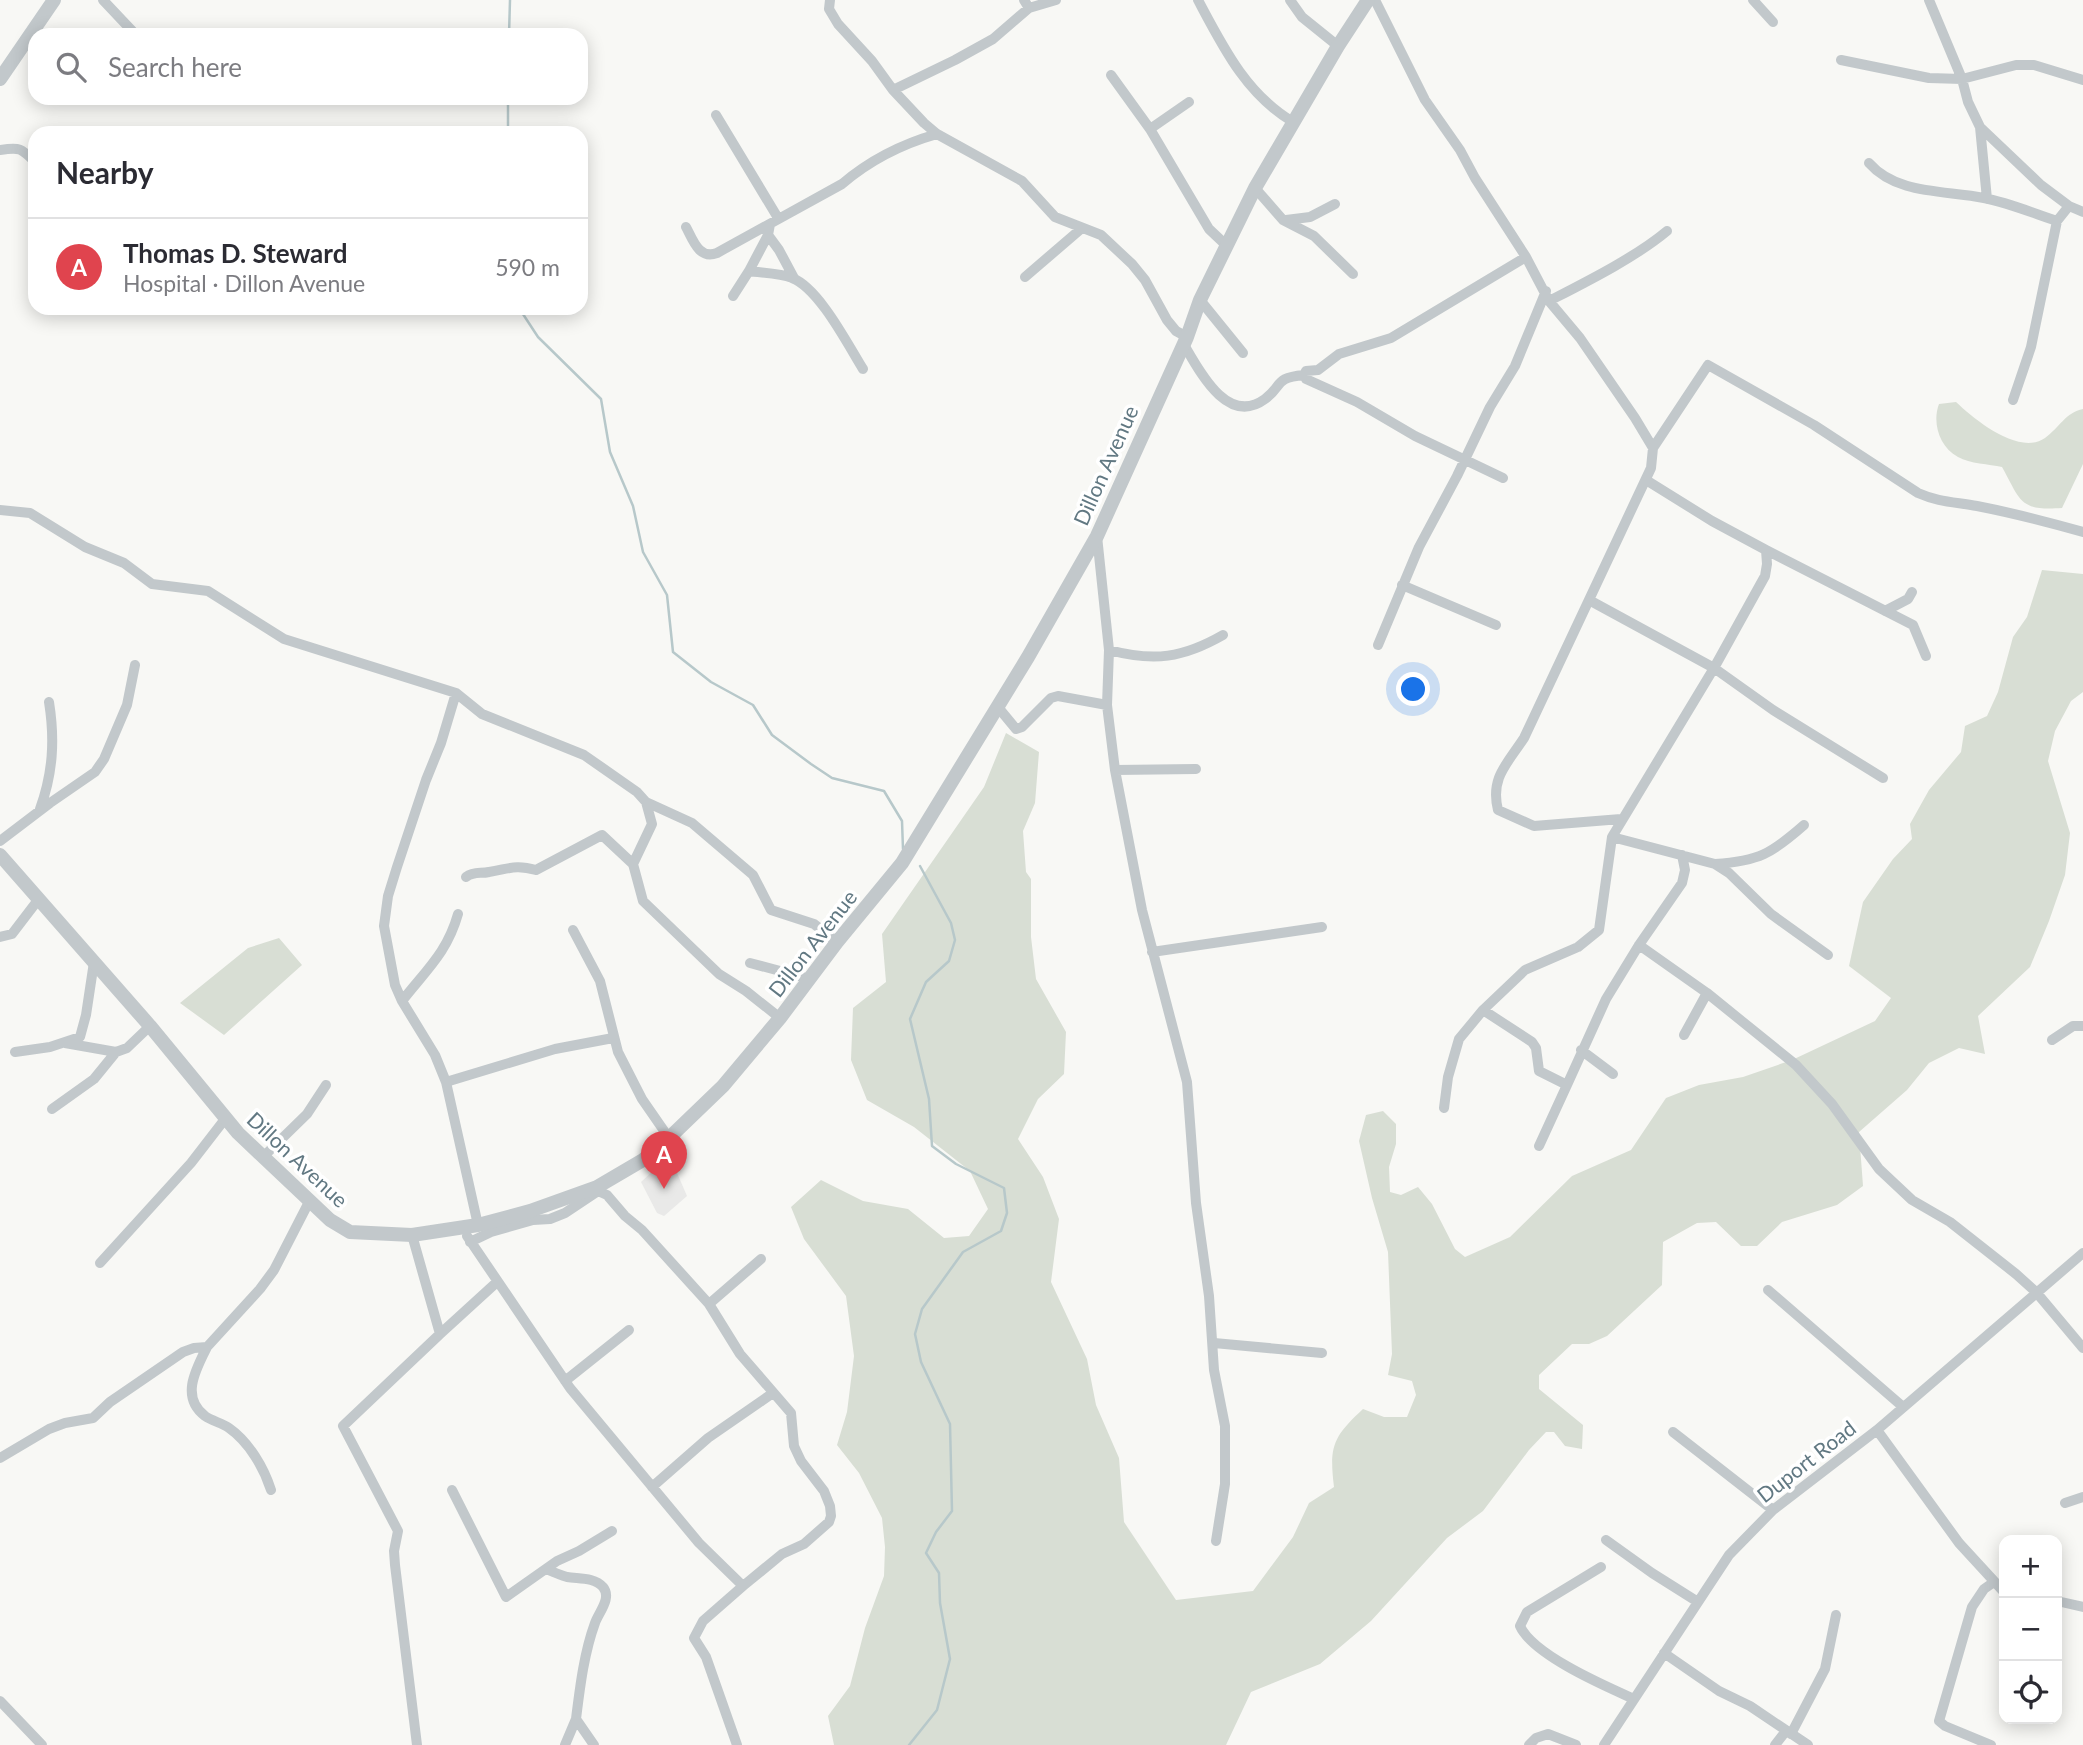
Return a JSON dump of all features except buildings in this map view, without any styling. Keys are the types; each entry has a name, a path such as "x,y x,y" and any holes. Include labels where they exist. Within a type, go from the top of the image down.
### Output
{"street":[{"path":"35,28 54,0"},
{"path":"103,0 129,28"},
{"path":"830,0 829,9 838,24 872,61 893,90 937,134 1022,181 1055,218 1101,235 1117,248 1145,280 1167,320 1185,340 1210,388 1236,407 1249,406 1266,399 1281,380 1288,376 1304,375"},
{"path":"893,90 955,61 993,39 1026,4 1056,0"},
{"path":"1198,0 1238,72 1273,110 1293,122"},
{"path":"1290,0 1302,18 1338,46"},
{"name":"Dillon Avenue","path":"0,855 150,1026 225,1119 297,1191 330,1220 350,1232 412,1235 470,1226 530,1211 597,1187 643,1160 723,1086 902,863 1028,657 1097,536 1185,340 1200,300 1255,188 1368,0"},
{"path":"1375,0 1425,100 1461,150 1475,178 1548,296 1612,383 1653,449"},
{"path":"1753,0 1773,22"},
{"path":"1929,0 1980,127 1987,199"},
{"path":"0,79 28,38"},
{"path":"1841,60 1929,78 1962,79 2015,65 2034,65 2083,80"},
{"path":"1111,75 1150,129 1209,229 1227,246"},
{"path":"1150,129 1188,102"},
{"path":"716,115 772,226 779,250 793,278 811,292 827,311 863,369"},
{"path":"1980,127 2042,185 2068,206 2083,212"},
{"path":"686,227 696,247 710,256 772,226 892,150 937,134"},
{"path":"0,150 16,147 28,155"},
{"path":"1869,163 1879,175 1902,186 1987,199 2057,221"},
{"path":"1255,188 1283,220 1314,236 1353,274"},
{"path":"1283,220 1310,217 1335,204"},
{"path":"2013,400 2031,347 2057,221 2068,206"},
{"path":"733,296 772,226"},
{"path":"1025,277 1082,228"},
{"path":"1378,645 1402,584 1490,407 1515,366 1548,296 1593,278 1667,231"},
{"path":"1304,375 1306,370 1318,370 1339,354 1391,338 1526,257"},
{"path":"749,271 793,278"},
{"path":"1200,300 1243,353"},
{"path":"1621,819 1534,826 1498,810 1496,783 1524,738 1646,480 1651,468 1653,449 1708,365 1814,425 1926,496 2042,520 2083,532"},
{"path":"1304,375 1306,379 1357,402 1415,436 1503,478"},
{"path":"1646,480 1766,550 1913,625 1926,656"},
{"path":"0,510 30,513 85,547 124,563 152,584 208,591 284,639 456,693 482,714 584,755 637,792 646,802 692,823 753,875 771,910 814,924 837,942"},
{"path":"1097,536 1109,650 1107,705 1115,770 1142,910 1187,1082 1192,1168 1214,1343 1214,1370 1225,1426 1224,1484 1216,1541"},
{"path":"1444,1108 1448,1077 1459,1039 1483,1010 1525,970 1578,947 1599,930 1612,837 1714,668 1765,576 1766,550"},
{"path":"1402,584 1496,625"},
{"path":"1885,611 1908,599 1912,592"},
{"path":"1589,600 1714,668 1773,710 1883,778"},
{"path":"1109,650 1148,657 1182,654 1200,648 1223,635"},
{"path":"0,841 95,772 104,759 127,705 135,666"},
{"path":"456,693 388,896 384,926 390,964 402,1001 435,1055 446,1082 470,1226 470,1242 486,1261 497,1282 565,1381 699,1543 743,1586"},
{"path":"997,706 1016,729 1022,727 1052,698 1058,696 1107,705"},
{"path":"39,812 50,779 52,761 53,724 49,702"},
{"path":"1115,770 1196,769"},
{"path":"632,864 652,824 646,802"},
{"path":"1714,864 1761,857 1804,825"},
{"path":"466,877 472,873 493,872 510,866 536,870 602,835 632,864 643,901 719,974 780,1018"},
{"path":"1612,837 1714,864 1729,873 1771,914 1828,956"},
{"path":"1539,1146 1606,999 1682,883 1685,870 1682,855"},
{"path":"0,937 12,934 38,900"},
{"path":"402,1001 438,959 452,937 458,914"},
{"path":"1152,952 1322,927"},
{"path":"573,930 600,981 612,1038 642,1099 669,1138"},
{"path":"1639,945 1707,993 1796,1065 1832,1104 1879,1169 1912,1200 1950,1222 2036,1292 2083,1348"},
{"path":"15,1052 50,1047 80,1037 94,962"},
{"path":"750,963 810,979"},
{"path":"1684,1035 1707,993"},
{"path":"1483,1010 1532,1042 1536,1048 1538,1070 1567,1085"},
{"path":"64,1043 116,1052 127,1048 150,1026"},
{"path":"2052,1040 2073,1026 2083,1026"},
{"path":"446,1082 555,1049 612,1038"},
{"path":"1581,1051 1613,1074"},
{"path":"52,1110 94,1079 116,1052"},
{"path":"263,1157 307,1114 326,1085"},
{"path":"100,1263 191,1163 225,1119"},
{"path":"470,1242 491,1232 533,1220 550,1219 565,1213 598,1191 607,1195 709,1304 740,1354 791,1413 794,1446 801,1461 824,1491 831,1516 829,1522 804,1544 782,1554 703,1620 694,1638 706,1657 737,1745"},
{"path":"271,1490 265,1473 253,1454 230,1428 205,1416 196,1406 192,1379 207,1348 274,1270 310,1200"},
{"path":"412,1235 440,1335"},
{"name":"Duport Road","path":"1604,1745 1729,1555 1773,1510 1877,1430 2083,1253"},
{"path":"709,1304 761,1259"},
{"path":"417,1745 396,1578 394,1551 398,1531 343,1426 497,1282"},
{"path":"1769,1290 1902,1406"},
{"path":"565,1381 629,1330"},
{"path":"1214,1343 1322,1353"},
{"path":"0,1458 49,1429 93,1418 110,1402 183,1352 194,1348 207,1348"},
{"path":"652,1486 708,1438 773,1393"},
{"path":"1877,1430 1959,1543 1999,1587"},
{"path":"1673,1432 1773,1510"},
{"path":"452,1490 506,1597 557,1561 612,1531"},
{"path":"2065,1503 2083,1497"},
{"path":"1606,1540 1698,1602"},
{"path":"1601,1567 1527,1612 1520,1626 1540,1648 1566,1665 1634,1699"},
{"path":"546,1569 566,1577 587,1578 602,1586 606,1600 589,1642 576,1719 565,1745"},
{"path":"1991,1745 1939,1721 1972,1607 1984,1589 1994,1582"},
{"path":"2062,1602 2083,1607"},
{"path":"1775,1745 1788,1733 1825,1670 1836,1615"},
{"path":"1664,1653 1719,1691 1750,1706 1808,1745"},
{"path":"0,1701 42,1745"},
{"path":"576,1719 594,1745"},
{"path":"1529,1745 1542,1735 1548,1734 1576,1745"}],"shaded area":[{"path":"1956,402 1998,434 2023,442 2045,438 2067,417 2083,409 2083,464 2062,508 2037,508 2029,505 2018,496 2002,467 1968,461 1951,453 1942,441 1936,418 1939,404"},
{"path":"2042,570 2083,574 2083,692 2071,701 2055,731 2048,761 2070,833 2065,875 2030,967 1978,1016 1985,1054 1959,1048 1929,1063 1907,1090 1859,1132 1863,1186 1837,1205 1782,1222 1757,1246 1741,1246 1716,1222 1697,1223 1663,1242 1662,1285 1607,1336 1589,1344 1572,1344 1539,1375 1539,1389 1583,1425 1582,1449 1565,1446 1554,1432 1546,1432 1483,1511 1447,1538 1371,1621 1320,1664 1251,1692 1226,1745 834,1745 828,1716 850,1686 865,1628 884,1576 885,1547 882,1518 859,1473 837,1445 847,1412 854,1356 846,1296 804,1239 791,1207 821,1180 863,1201 908,1209 944,1238 969,1236 988,1209 970,1171 914,1127 867,1100 851,1060 853,1008 886,982 882,934 984,787 1006,733 1039,752 1035,803 1023,831 1026,872 1031,879 1031,937 1036,979 1066,1032 1064,1074 1038,1099 1018,1139 1043,1177 1059,1219 1051,1282 1087,1359 1096,1405 1119,1458 1124,1522 1176,1600 1253,1591 1293,1537 1309,1503 1334,1487 1333,1452 1345,1427 1363,1409 1384,1417 1407,1417 1416,1395 1412,1381 1388,1375 1392,1354 1388,1252 1359,1141 1366,1115 1383,1111 1396,1124 1396,1144 1389,1167 1390,1192 1401,1195 1418,1187 1432,1204 1455,1249 1465,1257 1510,1237 1572,1176 1631,1150 1666,1098 1699,1085 1743,1077 1792,1060 1875,1021 1891,998 1849,966 1863,902 1893,859 1912,839 1910,824 1929,790 1961,752 1965,726 1987,716 1998,692 2013,637 2027,617"},
{"path":"279,938 302,965 224,1035 180,1003 248,948"},
{"path":"666,1159 674,1166 687,1196 664,1216 657,1213 641,1182"}],"waterway":[{"path":"509,28 510,0"},
{"path":"508,105 508,126"},
{"path":"524,315 538,337 601,399 610,452 633,506 643,552 667,595 673,652 711,682 753,705 772,735 832,778 884,791 902,821 903,849"},
{"path":"909,1745 937,1710 950,1659 940,1603 939,1573 926,1553 936,1532 952,1511 950,1424 921,1362 915,1334 922,1309 963,1252 1001,1231 1007,1213 1004,1188 956,1164 932,1146 929,1099 910,1019 926,982 949,961 955,940 951,923 920,866"}],"place":[{"name":"Thomas D. Steward","path":"664,1189"}]}
